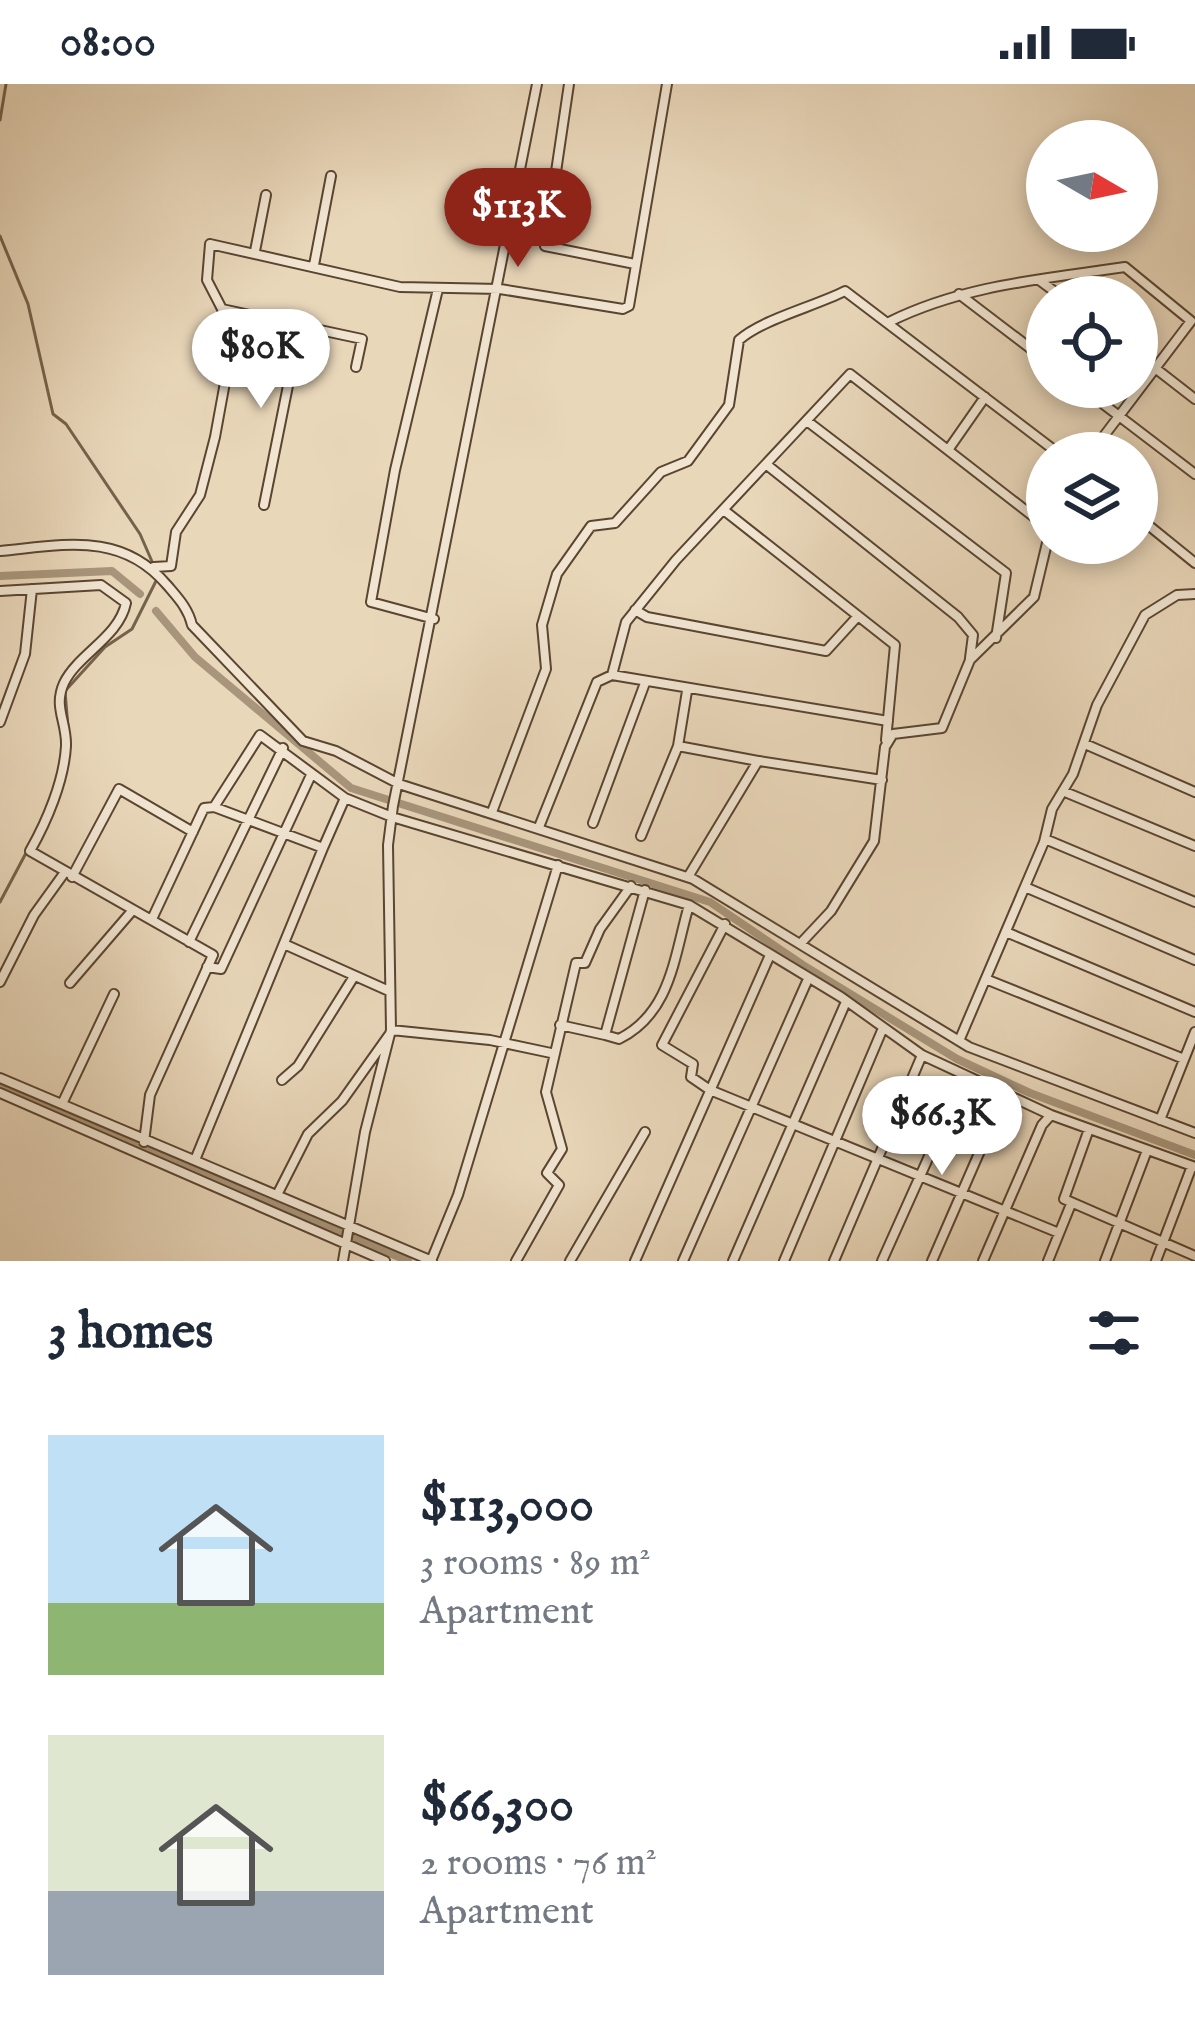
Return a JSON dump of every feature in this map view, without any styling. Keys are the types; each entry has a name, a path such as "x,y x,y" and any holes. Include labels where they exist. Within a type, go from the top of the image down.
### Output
{"street":[{"path":"344,1261 365,1132 391,1032 393,806 500,289 537,84"},
{"path":"569,84 545,246 635,264"},
{"path":"153,568 171,566 176,532 200,495 230,355 222,309 207,280 210,244 400,287 500,289 623,309 629,306 667,84"},
{"path":"314,265 331,176"},
{"path":"255,251 266,195"},
{"path":"1065,276 1125,267 1137,276"},
{"path":"889,322 959,294 1026,282"},
{"path":"434,619 371,602 394,470 438,289"},
{"path":"492,812 546,669 542,625 556,574 591,526 615,523 661,472 688,460 730,405 740,340 756,326 800,314 845,291 1031,432"},
{"path":"1158,292 1194,319 1158,364"},
{"path":"959,294 1026,345"},
{"path":"222,309 362,339 356,367"},
{"path":"264,505 300,326"},
{"path":"1158,370 1195,399"},
{"path":"612,675 626,622 635,610 850,374 1026,511"},
{"path":"948,450 986,397"},
{"path":"1109,408 1195,474"},
{"path":"1106,432 1125,408"},
{"path":"807,421 1006,573 995,639"},
{"path":"767,465 958,617 973,635 970,659 942,728 893,734 885,748"},
{"path":"725,511 895,645 874,841 831,911 801,943"},
{"path":"1158,533 1195,563"},
{"path":"0,551 96,542 122,549 153,568 189,610 192,625 303,741 336,751 398,788 492,812 688,878 760,917 959,1041 1195,1133"},
{"path":"970,659 1034,597 1042,564"},
{"path":"0,591 101,585 126,603 87,661 66,679 58,704 66,730 65,754 30,851 148,922 203,808 323,848"},
{"path":"0,722 25,654 32,589"},
{"path":"959,1041 1045,839 1052,809 1065,792 1085,744 1097,705 1144,615 1177,595 1195,595"},
{"path":"635,610 647,617 826,651 858,616"},
{"path":"539,827 597,682 612,675 888,722"},
{"path":"593,824 645,683"},
{"path":"641,836 679,746 687,691"},
{"path":"214,808 260,735 345,798 392,817 689,905 745,935 922,1055 1004,1096 1193,1167 1156,1261"},
{"path":"1085,744 1195,792"},
{"path":"679,746 882,780"},
{"path":"189,942 283,748"},
{"path":"688,878 758,761"},
{"path":"207,967 221,969 311,775"},
{"path":"0,982 34,915 69,875 118,789 193,832"},
{"path":"1065,792 1195,846"},
{"path":"194,1160 345,798"},
{"path":"1045,839 1195,902"},
{"path":"0,1078 431,1261 458,1195 558,865"},
{"path":"516,1261 559,1185 548,1173 562,1149 546,1092 551,1053 576,963 585,963 600,929 631,886"},
{"path":"1025,887 1195,960"},
{"path":"605,1035 645,890"},
{"path":"559,1025 619,1039 644,1026 663,1000 689,905"},
{"path":"70,982 132,911"},
{"path":"745,935 760,917"},
{"path":"144,1142 150,1095 213,955 152,919"},
{"path":"725,923 662,1045 693,1064 691,1077 710,1090 1059,1233"},
{"path":"1006,932 1195,1012"},
{"path":"284,944 389,991"},
{"path":"635,1261 770,955"},
{"path":"282,1080 298,1066 353,978"},
{"path":"683,1261 808,979"},
{"path":"988,980 1184,1059"},
{"path":"62,1104 114,994"},
{"path":"733,1261 845,1004"},
{"path":"784,1261 883,1028"},
{"path":"391,1032 551,1053"},
{"path":"277,1194 308,1134 342,1101 391,1032"},
{"path":"1160,1120 1195,1032"},
{"path":"834,1261 922,1055"},
{"path":"882,1261 965,1076"},
{"path":"0,1093 385,1261"},
{"path":"932,1261 1004,1096"},
{"path":"983,1261 1042,1125 1051,1115"},
{"path":"1089,1129 1064,1199 1195,1256"},
{"path":"570,1261 645,1132"},
{"path":"1105,1261 1146,1153"},
{"path":"1048,1261 1071,1204"}],"waterway":[{"path":"0,120 6,84"},
{"path":"0,236 28,304 53,414 66,424 140,534 154,566"},
{"path":"0,576 112,571 140,594"},
{"path":"68,727 65,691 105,647 132,629 156,581"},
{"path":"156,611 195,657 351,788 710,902 957,1059 1030,1093 1195,1155"},
{"path":"0,902 26,853"},
{"path":"0,1084 408,1261"}]}
